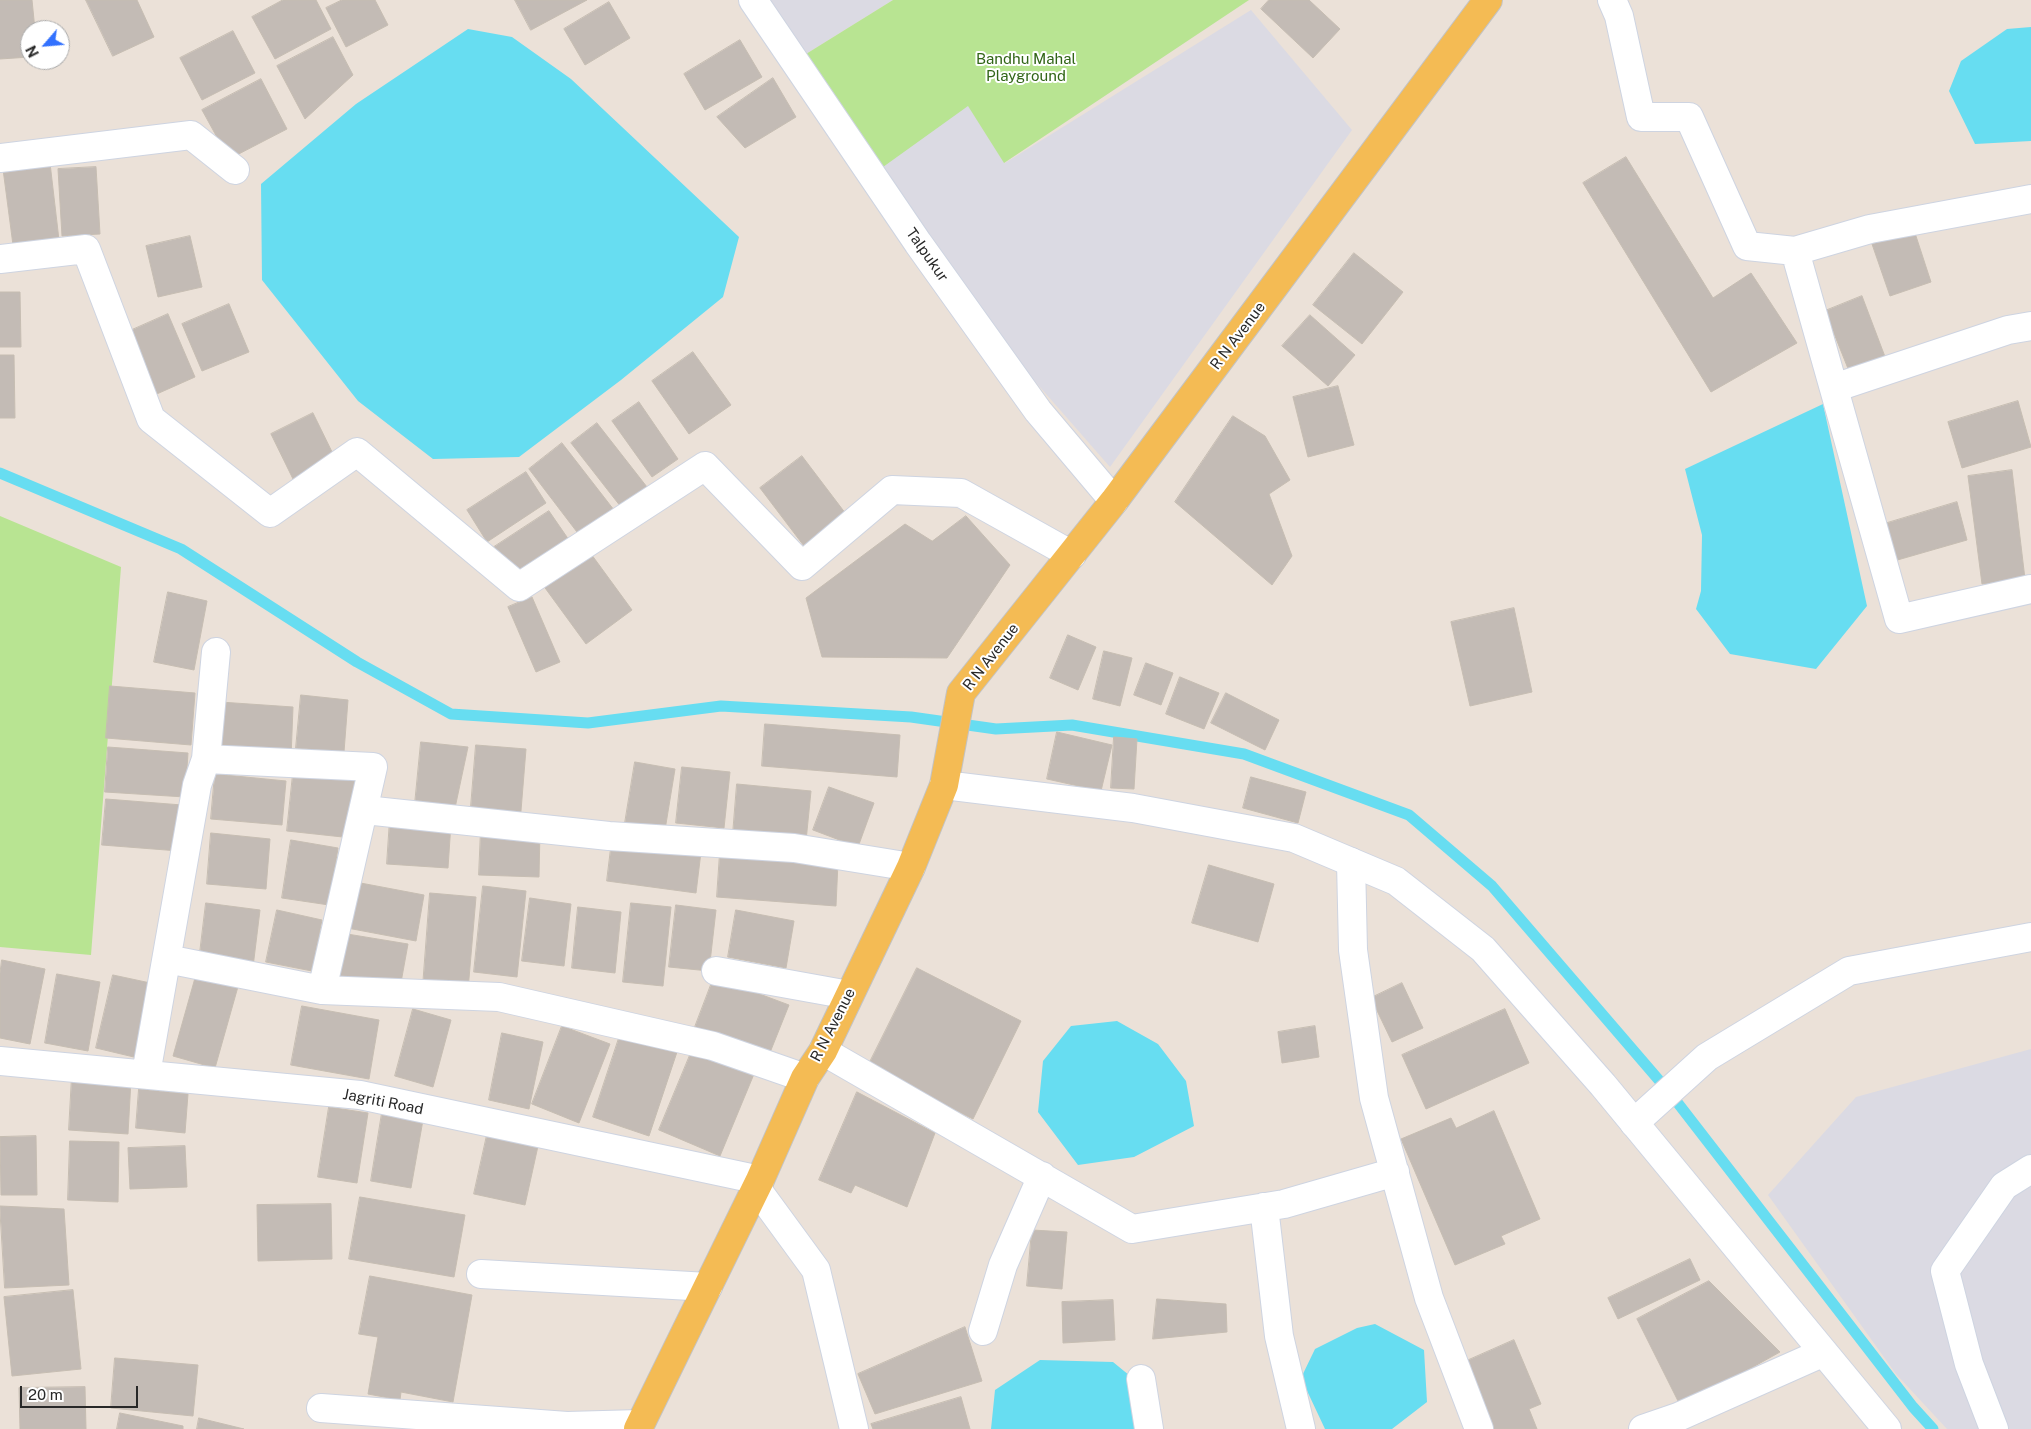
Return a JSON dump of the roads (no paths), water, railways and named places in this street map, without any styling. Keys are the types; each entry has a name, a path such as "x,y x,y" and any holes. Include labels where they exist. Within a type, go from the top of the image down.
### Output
{"main road":[{"name":"R N Avenue","path":"639,1427 758,1184 805,1078 822,1051 911,867 944,785 962,693 1114,501 1488,0"}],"street":[{"name":"Talpukur","path":"754,0 918,243 1033,403 1114,501"},
{"path":"1612,0 1619,16 1641,117 1689,117 1747,246 1795,251 1870,229 2031,199"},
{"path":"0,158 191,135 235,170"},
{"path":"0,259 86,249 151,418 270,513 357,452 518,587 706,466 802,566 892,490 961,493 1072,555"},
{"path":"1795,251 1899,619 2031,589"},
{"path":"1834,388 2008,330 2031,326"},
{"path":"146,1074 197,786 206,759 216,652"},
{"path":"206,759 373,767 365,810 322,990"},
{"path":"944,785 1133,808 1294,838 1396,881 1484,949 1634,1123 1822,1353 1887,1429"},
{"path":"365,810 609,836 794,848 911,867"},
{"path":"1351,862 1353,950 1374,1098 1429,1298 1479,1429"},
{"path":"1634,1123 1707,1058 1850,971 2031,937"},
{"path":"167,959 322,990 499,997 713,1046 805,1078"},
{"path":"716,971 849,995"},
{"path":"822,1051 1132,1229 1284,1204 1394,1172"},
{"name":"Jagriti Road","path":"0,1061 360,1095 758,1184"},
{"path":"1994,1429 1969,1364 1945,1271 2004,1186 2031,1169"},
{"path":"983,1331 1003,1265 1042,1176"},
{"path":"758,1184 816,1270 854,1429"},
{"path":"1264,1207 1279,1336 1301,1429"},
{"path":"481,1274 708,1286"},
{"path":"1643,1429 1678,1417 1822,1353"},
{"path":"1142,1379 1150,1429"},
{"path":"321,1408 567,1426 639,1427"}],"water":[{"path":"2031,27 2031,141 1975,144 1949,91 1961,61 2007,29"},
{"path":"468,29 512,37 571,79 739,237 723,297 621,380 519,457 433,459 358,401 262,280 261,184 356,104"},
{"path":"1823,404 1867,606 1816,669 1730,654 1696,609 1701,591 1702,535 1685,469"},
{"path":"1117,1021 1158,1044 1186,1081 1194,1126 1134,1157 1078,1165 1038,1112 1043,1061 1071,1026"},
{"path":"1375,1324 1424,1350 1427,1402 1392,1429 1325,1429 1301,1378 1315,1349 1357,1328"},
{"path":"1040,1360 1113,1362 1135,1380 1153,1429 991,1429 995,1390"}],"waterway":[{"path":"0,473 181,549 357,662 451,714 588,723 721,706 911,717 996,729 1072,725 1244,754 1409,815 1492,886 1670,1093 1913,1407 1933,1429"}],"park label":[{"name":"Bandhu Mahal Playground","path":"1026,68"}]}
